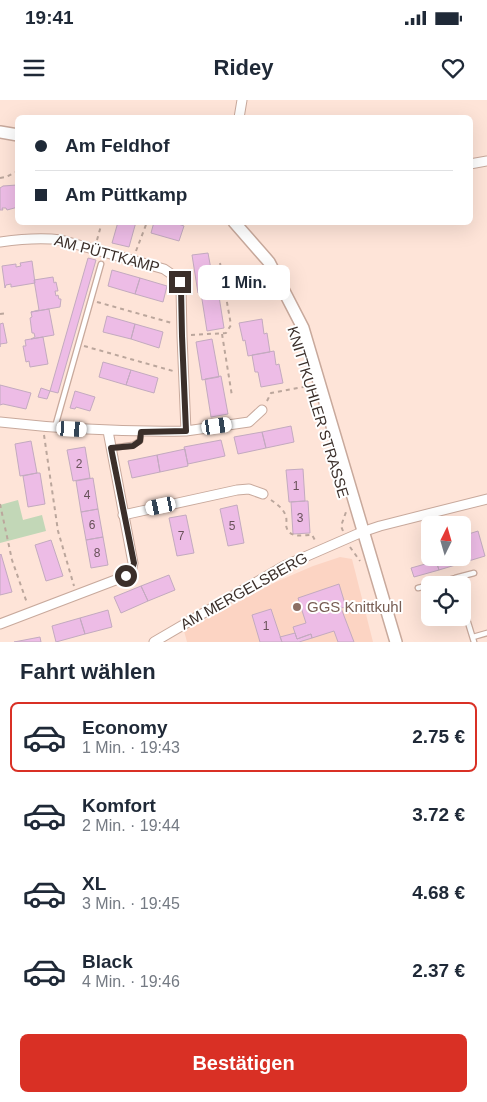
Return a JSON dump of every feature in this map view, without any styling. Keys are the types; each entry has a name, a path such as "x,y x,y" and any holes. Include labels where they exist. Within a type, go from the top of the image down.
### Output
{"street":[{"path":"240,115 242,100"},
{"path":"0,132 15,134"},
{"path":"473,163 487,161"},
{"name":"KNITTKUHLER STRASSE","path":"237,225 269,262 303,328 396,642"},
{"name":"AM PÜTTKAMP","path":"0,242 48,238 164,269 177,278 181,288 186,431"},
{"path":"0,422 55,428 141,432 186,431 249,422 262,410"},
{"path":"0,624 131,573 134,563 123,515 108,430"},
{"path":"123,515 237,490 249,489 263,494"},
{"name":"AM MERGELSBERG","path":"154,642 277,570 362,532 487,500"}],"lane":[{"path":"55,428 101,264"},
{"path":"111,448 133,446 140,441 141,432"},
{"path":"463,576 474,573"},
{"path":"470,626 474,639 487,633"}],"path":[{"path":"0,178 15,172"},
{"path":"95,250 101,225"},
{"path":"133,261 146,225"},
{"path":"182,336 222,334 226,333 231,325 220,263"},
{"path":"91,300 182,325"},
{"path":"0,314 7,313"},
{"path":"222,334 232,396"},
{"path":"78,344 183,372"},
{"path":"262,410 270,393 302,387"},
{"path":"44,427 58,531 77,595"},
{"path":"263,494 281,508 286,516 286,527 290,534 294,536 312,535 320,550"},
{"path":"0,504 12,560 30,613"},
{"name":"KNITTKUHLER STRASSE","path":"346,539 341,526 347,509"},
{"path":"346,539 352,551 360,560 363,569"}],"shaded area":[{"name":"GGS Knittkuhl","path":"340,557 352,559 373,642 187,642 184,631 276,582"}],"green space":[{"path":"18,500 23,520 42,515 46,531 0,543 0,505"}],"building":[{"path":"15,185 15,208 7,210 2,208 3,210 0,210 0,188"},
{"path":"117,225 135,225 129,247 112,243"},
{"path":"153,225 184,226 179,241 151,233"},
{"path":"208,253 215,291 198,293 192,255"},
{"path":"88,258 96,260 58,393 50,391"},
{"path":"32,261 35,283 11,287 11,284 6,285 5,288 2,266 16,264 16,267 21,266 20,263"},
{"path":"112,270 140,278 135,294 108,286"},
{"path":"53,277 58,291 55,291 56,296 58,295 59,299 61,299 60,307 31,312 39,310 34,280"},
{"path":"140,278 167,286 163,302 135,294"},
{"path":"218,290 224,328 207,331 201,293"},
{"path":"49,309 54,335 31,339 35,337 34,333 32,333 31,312"},
{"path":"107,316 135,324 131,339 103,332"},
{"path":"262,319 264,334 267,333 270,352 248,356 239,323"},
{"path":"3,323 7,343 0,344 0,324"},
{"path":"135,324 163,332 159,348 131,339"},
{"path":"43,337 48,364 30,367 29,361 26,362 23,346 26,346 25,340"},
{"path":"212,339 219,377 202,380 196,342"},
{"path":"274,351 276,365 279,364 283,383 261,387 258,372 255,372 252,355"},
{"path":"103,362 131,370 126,385 99,377"},
{"path":"131,370 158,378 154,393 126,385"},
{"path":"221,376 228,414 211,417 205,379"},
{"path":"0,385 31,393 26,409 0,405"},
{"path":"41,388 50,391 47,399 38,397"},
{"path":"75,391 95,397 90,411 76,407 75,409 70,408"},
{"path":"291,426 294,442 266,448 262,432"},
{"path":"262,432 266,448 238,454 234,437"},
{"path":"221,440 225,456 188,464 184,447"},
{"path":"31,441 37,473 20,476 15,444"},
{"path":"85,447 90,478 73,481 67,450"},
{"path":"185,449 188,466 160,472 157,455"},
{"path":"157,455 160,472 132,478 128,461"},
{"path":"303,469 305,501 289,502 286,470"},
{"path":"40,473 45,504 28,507 23,476"},
{"path":"93,478 98,509 81,512 76,481"},
{"path":"308,501 310,533 293,534 291,502"},
{"path":"237,505 244,543 228,546 220,509"},
{"path":"98,509 103,537 86,540 81,512"},
{"path":"186,515 194,553 177,556 169,518"},
{"path":"478,531 485,556 471,560 471,533"},
{"path":"103,537 108,565 91,568 86,540"},
{"path":"51,540 63,576 46,581 35,545"},
{"path":"0,555 12,592 0,595"},
{"path":"421,565 438,566 439,570 414,577 411,568"},
{"path":"438,566 452,566 439,570"},
{"path":"169,575 175,590 148,601 141,586"},
{"path":"339,584 346,607 341,608 354,642 338,642 334,631 312,638 311,634 297,639 293,627 306,623 298,598"},
{"path":"141,586 148,601 121,613 114,597"},
{"path":"271,609 282,642 260,642 252,615"},
{"path":"108,610 112,627 85,634 80,618"},
{"path":"80,618 85,634 56,642 52,626"},
{"path":"295,633 297,639 311,634 312,638 299,642 282,642 280,637"},
{"path":"40,637 41,642 14,642"}],"place":[{"name":"GGS Knittkuhl","path":"297,607"}],"route":[{"path":"126,576 131,573 134,563 111,448 133,446 140,441 141,432 186,431 180,282"}]}
